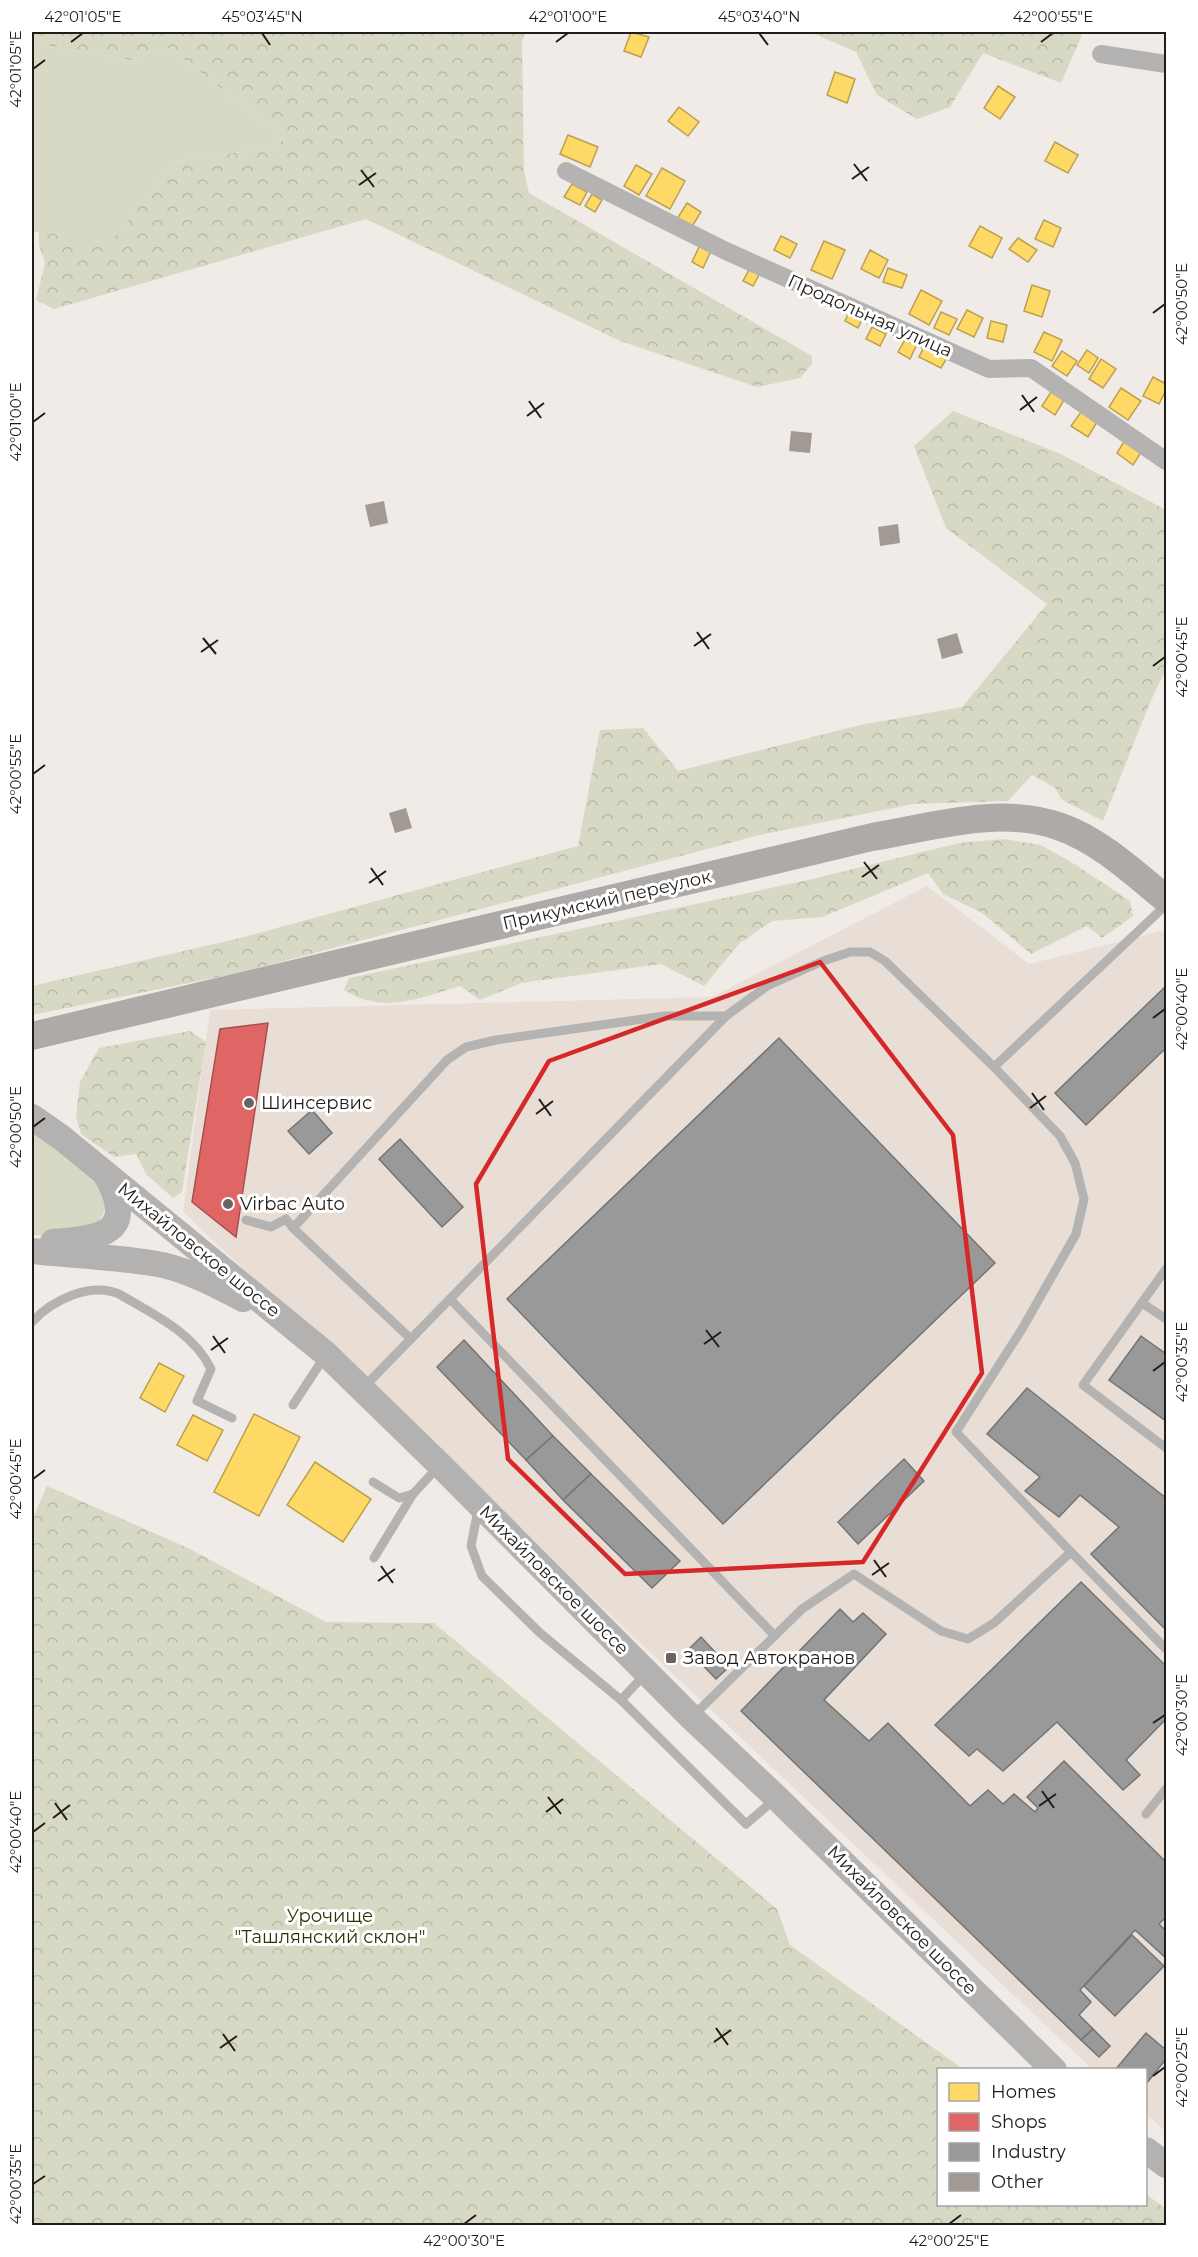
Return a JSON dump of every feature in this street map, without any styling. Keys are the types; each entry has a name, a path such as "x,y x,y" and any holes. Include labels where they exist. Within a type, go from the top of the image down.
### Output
{"main road":[{"name":"Прикумский переулок","path":"37,1038 872,837 993,817 1026,819 1061,827 1100,848 1167,899"},
{"name":"Михайловское шоссе","path":"32,1117 105,1173 326,1354 692,1718 777,1798 1052,2068"},
{"path":"32,1244 80,1241 99,1236 109,1230 117,1221 119,1209 116,1193 105,1173"},
{"path":"32,1251 154,1263 188,1273 219,1286 296,1328"},
{"path":"1147,2151 1167,2165"}],"street":[{"path":"1101,54 1167,64"},
{"name":"Продольная улица","path":"566,171 726,251 989,369 1031,368 1167,461"}],"lane":[{"path":"994,1067 1167,905"},
{"path":"362,1389 726,1016 767,986 823,961 850,952 870,952 885,961 994,1067 1060,1136 1075,1163 1084,1199 1076,1234 1022,1329 956,1432 1167,1649"},
{"path":"293,1228 447,1060 466,1047 496,1040 664,1016 726,1016"},
{"path":"246,1220 271,1227 286,1219 411,1339"},
{"path":"1167,1269 1083,1385 1167,1448"},
{"path":"32,1322 46,1310 76,1294 93,1289 107,1289 119,1294 191,1339 204,1355 211,1369 197,1401 232,1418"},
{"path":"450,1299 774,1635"},
{"path":"1142,1303 1167,1319"},
{"path":"294,1405 326,1354"},
{"path":"374,1558 414,1494 440,1465"},
{"path":"373,1482 399,1498 414,1494"},
{"path":"479,1504 471,1546 482,1576 540,1633 621,1700 746,1824 777,1798"},
{"path":"692,1718 802,1609 854,1574 941,1631 968,1639 994,1623 1071,1552"},
{"path":"621,1700 646,1672"},
{"path":"1146,1814 1167,1789"}],"highlighted area":[{"path":"820,962 953,1135 982,1373 863,1562 625,1574 508,1459 476,1184 549,1061"}],"shaded area":[{"path":"927,886 1029,964 1166,930 1166,2132 1147,2115 1147,2068 1091,2068 183,1212 210,1010 712,997"}],"green space":[{"path":"32,32 526,32 522,42 524,170 529,193 812,356 812,364 800,378 757,387 620,341 366,219 54,309 36,300 45,263 39,245 39,231 108,245 178,161 278,147 282,139 274,129 169,48 151,51 136,61 32,43"},
{"path":"810,32 1078,32 1082,35 1061,83 983,53 950,107 917,119 877,95 856,52"},
{"path":"32,43 136,61 151,51 169,48 274,129 282,139 278,147 178,161 108,246 32,231"},
{"path":"953,411 1061,454 1166,510 1166,669 1149,705 1103,821 1062,800 1055,788 1032,775 1008,801 913,804 760,835 243,972 32,1015 32,986 240,938 578,846 600,730 643,728 678,771 860,725 962,707 1047,604 946,528 914,446"},
{"path":"1004,839 1041,845 1076,865 1130,901 1133,916 1102,938 1087,926 1031,954 982,913 943,894 928,873 822,917 772,921 739,944 704,986 661,964 521,983 480,1000 460,986 416,999 387,1003 373,1002 344,990 349,978 808,880 959,843"},
{"path":"190,1031 206,1042 182,1192 173,1198 146,1174 136,1154 114,1157 81,1134 76,1116 80,1082 99,1048"},
{"path":"32,1124 94,1177 107,1202 103,1215 88,1230 67,1236 32,1235"},
{"name":"Урочище \"Ташлянский склон\"","path":"47,1486 188,1548 326,1622 434,1623 777,1909 790,1945 962,2068 937,2068 937,2206 1147,2206 1147,2195 1166,2209 1166,2225 32,2225 32,1520"}],"building: Homes":[{"path":"631,32 649,37 641,57 624,51"},
{"path":"835,72 855,79 847,103 827,95"},
{"path":"998,86 1015,97 1000,119 984,108"},
{"path":"679,107 699,122 688,136 668,121"},
{"path":"568,135 598,147 590,167 560,154"},
{"path":"1055,142 1078,155 1068,173 1045,161"},
{"path":"636,165 652,174 639,195 624,186"},
{"path":"662,168 685,181 670,209 646,196"},
{"path":"572,184 587,192 580,205 564,197"},
{"path":"592,194 602,200 595,212 585,206"},
{"path":"687,203 701,212 691,228 677,219"},
{"path":"1044,220 1061,228 1053,247 1035,239"},
{"path":"980,226 1002,238 992,258 969,246"},
{"path":"781,236 797,244 790,258 774,250"},
{"path":"1018,238 1037,250 1028,262 1009,249"},
{"path":"824,241 845,250 832,279 811,270"},
{"path":"700,245 711,251 703,268 692,262"},
{"path":"870,250 888,260 879,278 861,269"},
{"path":"750,268 760,273 753,286 743,281"},
{"path":"888,268 907,275 902,288 883,282"},
{"path":"1032,285 1050,291 1042,317 1024,311"},
{"path":"921,290 942,301 929,325 909,314"},
{"path":"850,310 863,317 858,328 845,321"},
{"path":"967,310 983,318 974,337 957,329"},
{"path":"941,312 957,319 949,335 934,328"},
{"path":"991,321 1007,325 1003,342 987,338"},
{"path":"872,327 886,334 880,346 866,339"},
{"path":"1044,332 1062,340 1052,361 1034,352"},
{"path":"906,338 917,344 910,359 898,352"},
{"path":"925,345 948,356 941,368 919,357"},
{"path":"1087,350 1098,358 1089,373 1077,365"},
{"path":"1062,351 1077,361 1067,376 1052,366"},
{"path":"1101,359 1116,369 1103,388 1089,379"},
{"path":"1153,377 1166,384 1166,390 1159,404 1143,396"},
{"path":"1121,388 1141,401 1128,420 1109,407"},
{"path":"1051,392 1064,400 1055,415 1042,406"},
{"path":"1081,412 1097,422 1088,437 1071,426"},
{"path":"1125,440 1142,451 1133,465 1117,453"},
{"path":"159,1363 184,1376 165,1412 140,1398"},
{"path":"254,1414 300,1437 259,1516 214,1492"},
{"path":"193,1415 223,1430 207,1461 177,1445"},
{"path":"315,1462 371,1499 343,1542 287,1505"}],"building: Shops":[{"path":"268,1023 236,1237 192,1202 220,1029"}],"building: Industry":[{"path":"1166,986 1166,1048 1086,1125 1055,1093"},
{"path":"779,1038 995,1263 723,1524 507,1299"},
{"path":"312,1110 332,1133 309,1154 288,1131"},
{"path":"400,1139 463,1207 442,1227 379,1159"},
{"path":"1141,1336 1166,1354 1166,1421 1109,1380"},
{"path":"464,1340 553,1436 526,1460 437,1367"},
{"path":"1027,1388 1166,1498 1166,1630 1091,1554 1119,1527 1080,1495 1059,1517 1025,1491 1040,1477 987,1434"},
{"path":"553,1436 591,1474 563,1500 526,1460"},
{"path":"904,1459 924,1481 858,1544 838,1522"},
{"path":"591,1474 680,1561 652,1588 563,1500"},
{"path":"1081,1582 1166,1666 1166,1719 1126,1760 1140,1775 1123,1790 1057,1722 1003,1771 977,1749 969,1756 935,1725"},
{"path":"840,1609 853,1622 863,1613 886,1634 824,1700 869,1741 888,1723 970,1806 988,1790 1003,1804 1014,1794 1035,1812 1038,1808 1027,1797 1064,1761 1166,1862 1166,1917 1159,1924 1166,1931 1166,1958 1135,1930 1080,1990 1091,2002 1079,2015 1093,2029 1081,2040 741,1711"},
{"path":"701,1637 729,1667 716,1679 688,1650"},
{"path":"1132,1935 1164,1966 1115,2016 1084,1986"},
{"path":"1093,2029 1110,2046 1099,2057 1081,2040"},
{"path":"1146,2033 1166,2050 1166,2059 1147,2083 1147,2068 1117,2068"}],"building: Other":[{"path":"791,431 812,433 810,453 789,451"},
{"path":"384,501 388,523 370,527 365,505"},
{"path":"898,524 900,543 880,546 878,527"},
{"path":"957,633 963,653 942,659 937,639"},
{"path":"406,808 412,828 395,833 389,813"}],"place":[{"name":"Шинсервис","path":"249,1103"},
{"name":"Virbac Auto","path":"228,1204"},
{"name":"Завод Автокранов","path":"671,1658"}]}
